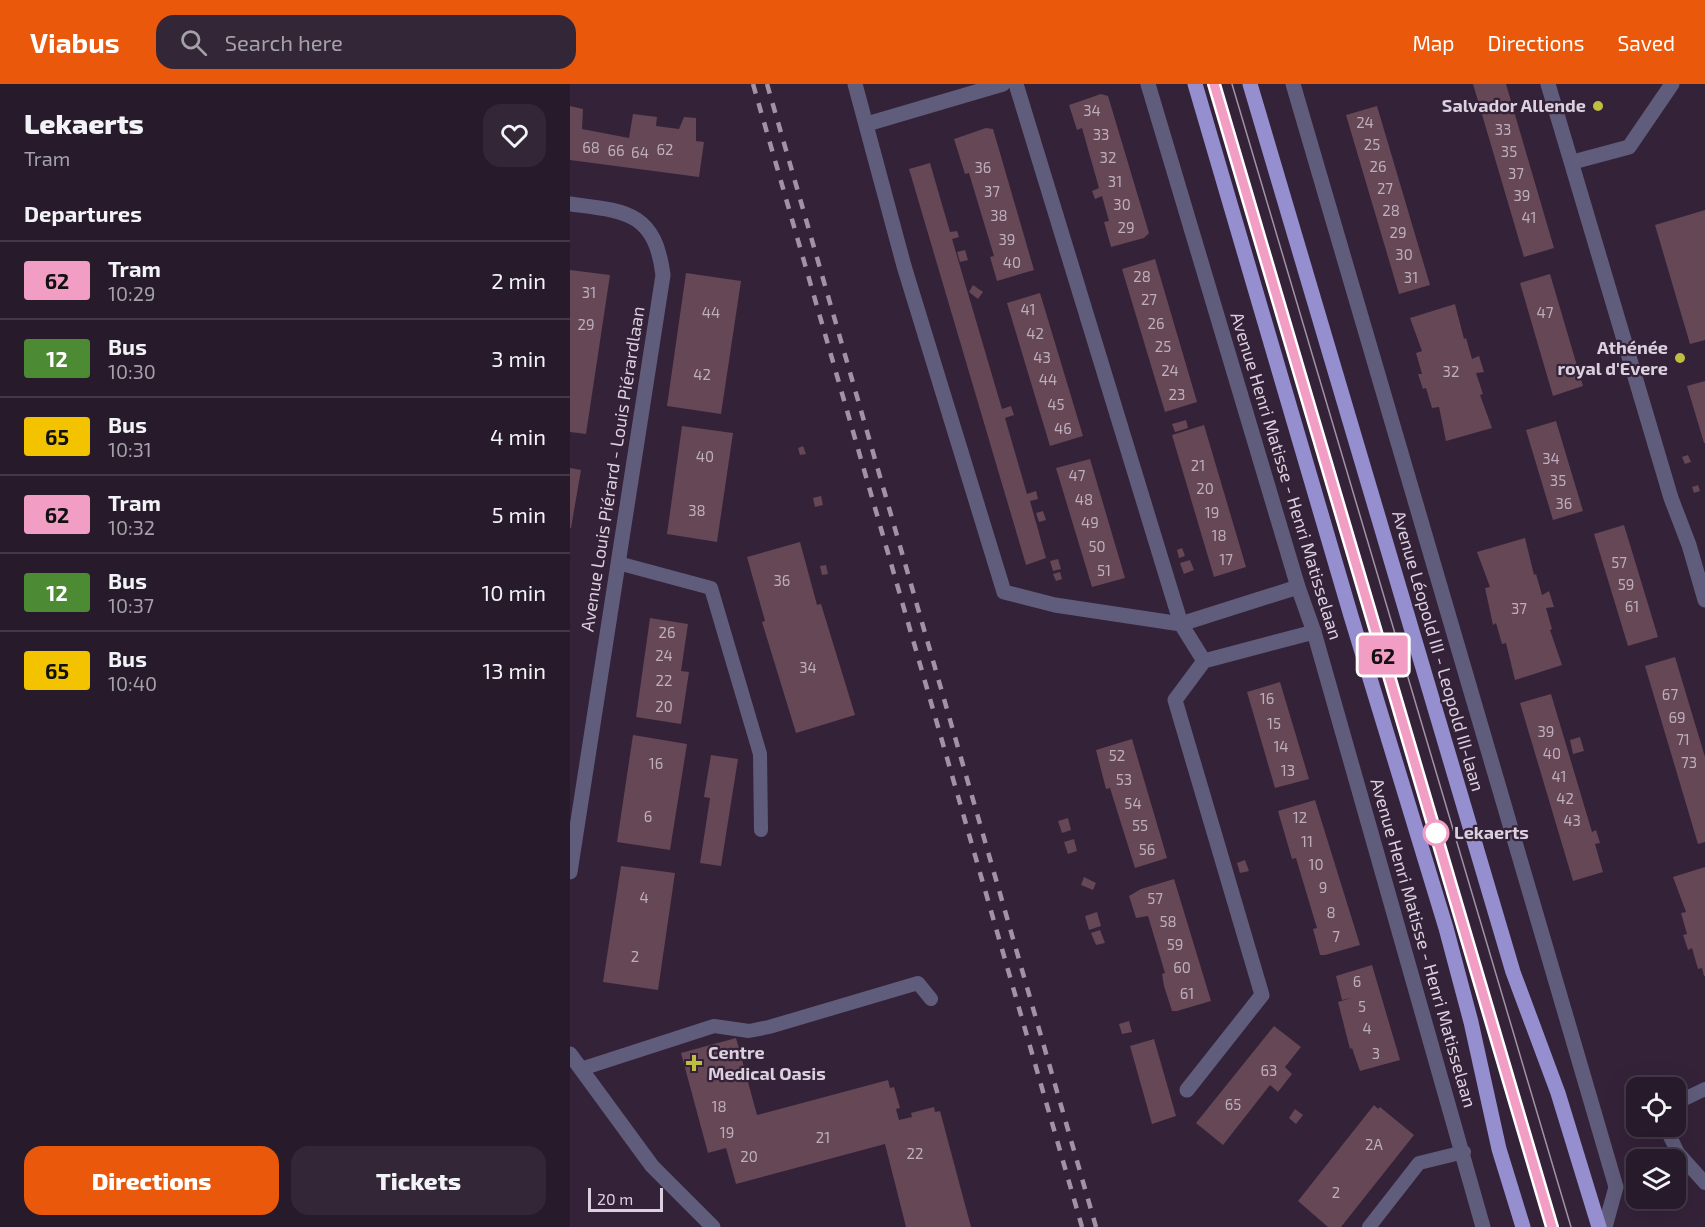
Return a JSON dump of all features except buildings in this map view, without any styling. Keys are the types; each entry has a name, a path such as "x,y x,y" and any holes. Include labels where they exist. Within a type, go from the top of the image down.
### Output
{"main road":[{"path":"1195,84 1351,616 1446,928 1471,1022 1498,1149 1523,1227"},
{"name":"Avenue Léopold III - Leopold III-laan","path":"1250,84 1503,939 1558,1093 1599,1227"}],"street":[{"path":"855,84 904,266 1004,592 1055,604 1181,624 1298,587"},
{"path":"867,124 1004,84"},
{"path":"1016,84 1181,624 1204,661"},
{"name":"Avenue Henri Matisse - Henri Matisselaan","path":"1148,84 1298,587 1314,632 1464,1152 1483,1227"},
{"path":"1293,84 1616,1187 1605,1227"},
{"path":"1548,84 1574,162 1671,498 1689,545 1705,600"},
{"path":"1574,162 1629,147 1672,84"},
{"name":"Avenue Louis Piérard - Louis Piérardlaan","path":"570,204 617,210 634,217 648,229 660,251 663,275 570,872"},
{"path":"1186,1090 1262,995 1175,699 1204,661 1314,632"},
{"path":"570,1054 652,1166 713,1227"}],"lane":[{"path":"618,563 711,588 760,754 761,830"},
{"path":"581,1070 714,1026 749,1031 768,1027 918,983 931,999"},
{"path":"1686,1098 1705,1089"},
{"path":"1670,1137 1678,1154 1705,1183"},
{"path":"1368,1227 1380,1221 1419,1163 1464,1152"}],"tram line":[{"path":"1214,84 1552,1227"},
{"name":"62","path":"1214,84 1552,1227"},
{"path":"1232,84 1571,1227"}],"railway":[{"path":"753,84 1082,1227"},
{"path":"767,84 1096,1227"}],"place":[{"name":"Salvador Allende","path":"1598,106"},
{"name":"Athénée royal d'Evere","path":"1680,358"},
{"name":"Lekaerts","path":"1436,833"},
{"name":"Centre Medical Oasis","path":"694,1063"}]}
